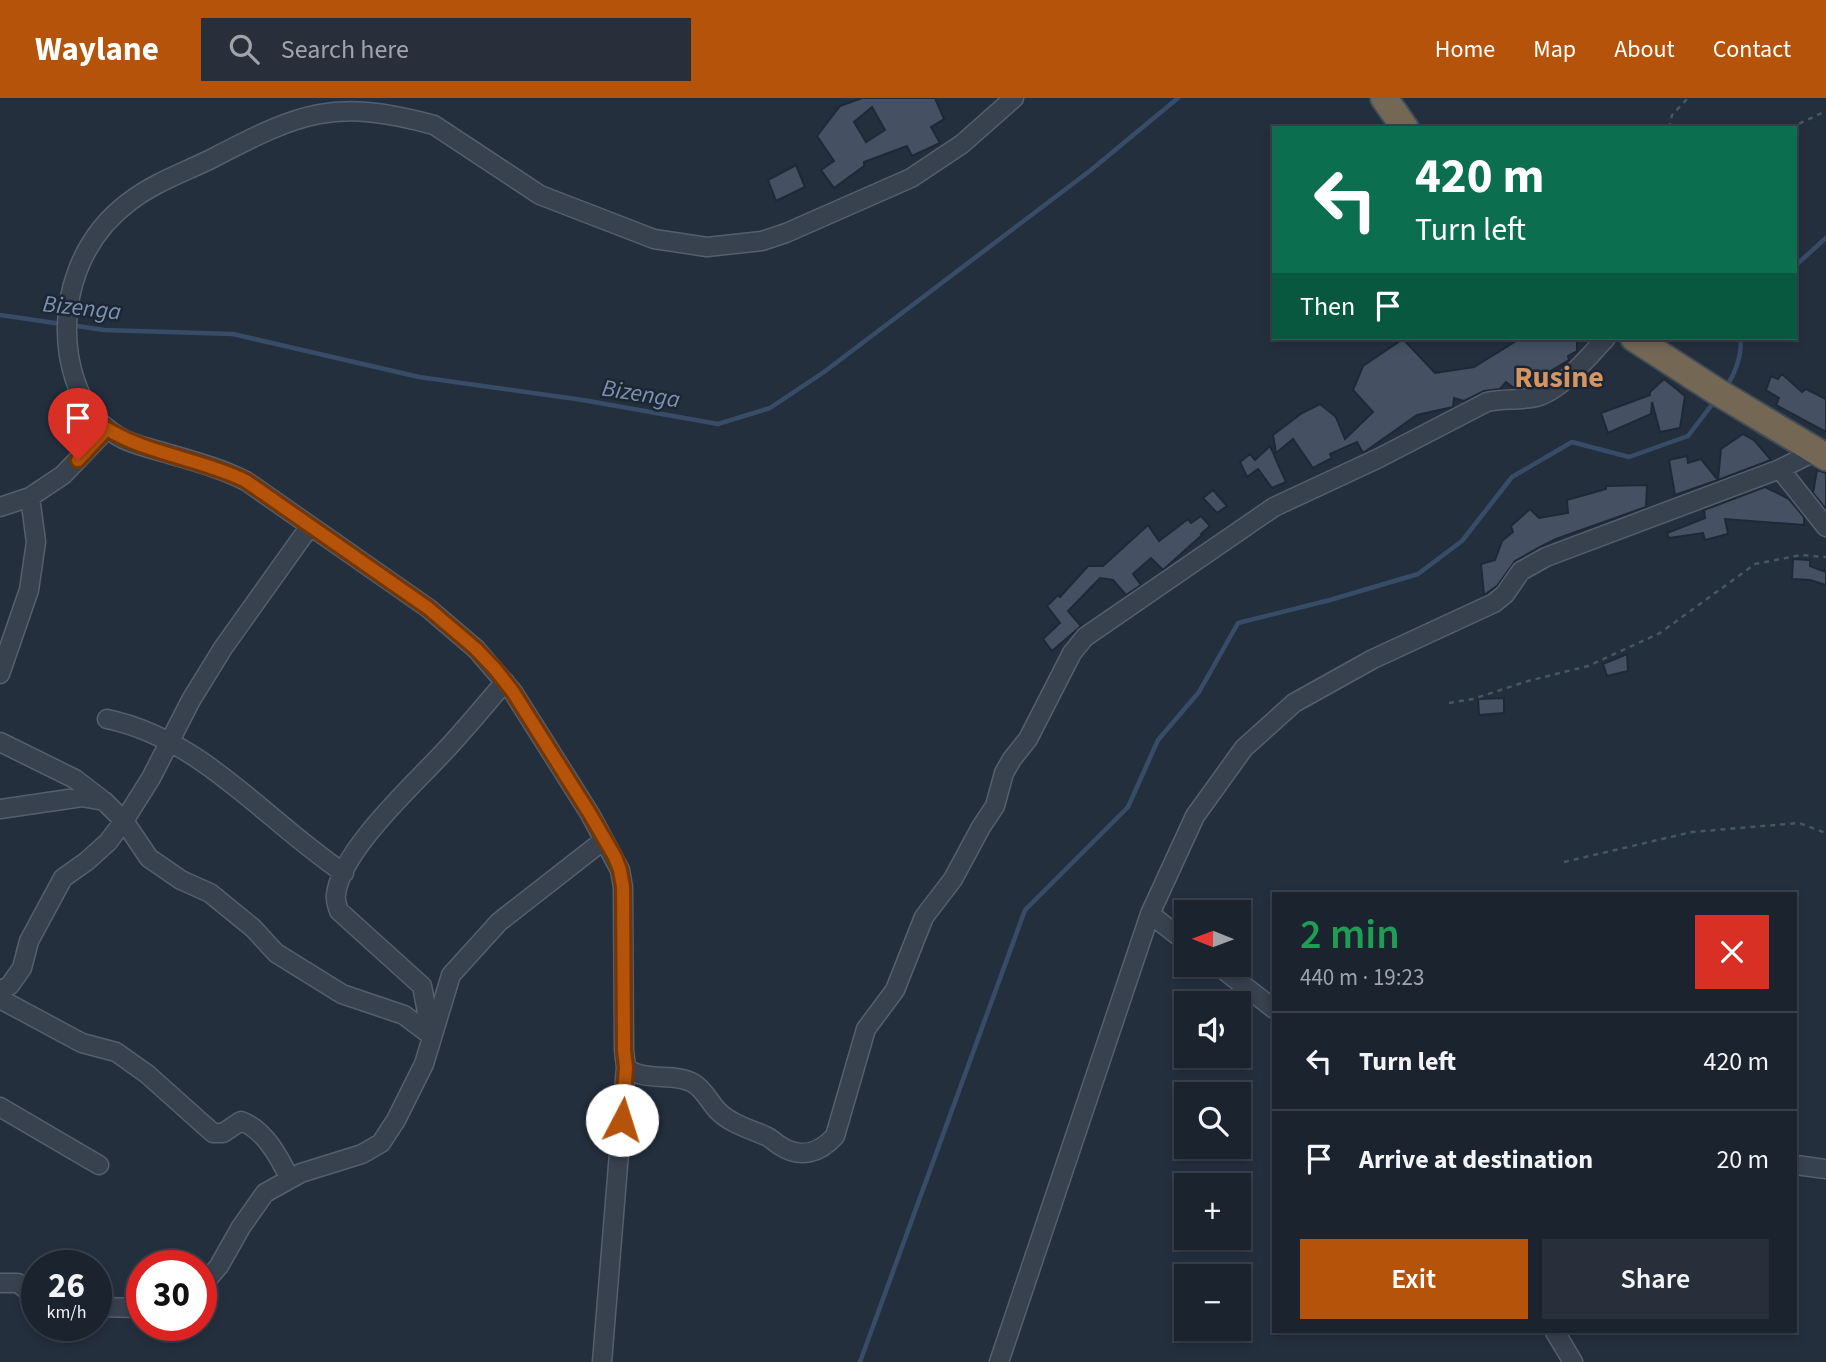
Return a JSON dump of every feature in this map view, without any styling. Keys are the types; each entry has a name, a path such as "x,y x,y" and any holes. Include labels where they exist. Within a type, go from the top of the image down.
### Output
{"highway":[{"path":"1384,98 1404,126"},
{"path":"1637,340 1821,454"}],"street":[{"path":"602,1362 626,1068 623,887 617,863 562,768 505,682 476,649 428,608 258,488 218,468 129,441 107,429 91,413 72,372 66,336 67,308 78,270 100,227 130,201 298,113 323,104 351,101 377,103 400,110 434,125 540,195 654,239 707,247 762,241 786,233 911,178 962,144 1014,98"},
{"path":"626,1068 641,1074 693,1083 720,1114 768,1137 791,1152 813,1153 826,1147 835,1136 866,1030 895,990 924,917 953,879 995,806 1008,766 1028,739 1072,653 1085,637 1274,507 1379,458 1487,402 1522,399 1547,393 1583,363 1604,340"},
{"path":"0,507 30,497 63,475 107,429"},
{"path":"999,1362 1150,914 1195,816 1244,748 1294,703 1373,659 1494,603 1505,594 1521,571 1546,557 1821,454"},
{"path":"1780,469 1826,527"},
{"path":"0,674 29,590 36,542 30,497"},
{"path":"0,991 10,985 22,968 29,941 63,878 108,842 124,821 223,648 310,526"},
{"path":"432,1036 422,986 340,911 335,898 338,883 357,849 388,810 443,753 505,682"},
{"path":"107,719 146,730 171,742 237,786 315,854 344,873"},
{"path":"0,742 75,779 104,801 124,821 149,858 181,880 210,893 253,928 276,953 342,994 404,1015 432,1036"},
{"path":"0,809 82,797 104,801"},
{"path":"217,1268 265,1193 313,1169 362,1154 381,1143 425,1064 451,975 499,922 604,840"},
{"path":"1150,914 1174,933"},
{"path":"1233,977 1272,1007"},
{"path":"0,999 82,1042 116,1052 147,1074 212,1133 223,1133 241,1121 253,1125 281,1161 290,1179"},
{"path":"0,1107 99,1165"},
{"path":"1797,1165 1826,1169"},
{"path":"0,1283 21,1285"},
{"path":"1556,1333 1573,1362"}],"path":[{"path":"1670,126 1672,115 1688,98"},
{"path":"1794,126 1826,111"},
{"path":"1449,703 1473,699 1528,681 1588,666 1660,633 1755,564 1801,555 1826,557"},
{"path":"1564,862 1692,832 1799,823 1826,833"}],"building":[{"path":"862,98 935,98 944,119 931,127 940,143 912,156 907,146 864,162 864,166 834,188 821,170 834,161 817,136 840,106","holes":["872,107 885,130 866,142 854,122"]},
{"path":"796,165 805,187 776,201 768,180"},
{"path":"1402,340 1435,373 1474,367 1518,340 1577,340 1577,351 1568,356 1569,360 1522,388 1514,388 1506,382 1500,389 1484,391 1464,401 1454,398 1453,407 1417,415 1363,453 1357,442 1330,454 1332,458 1313,468 1293,439 1276,453 1273,435 1302,413 1320,404 1336,417 1345,439 1373,412 1353,390 1363,366"},
{"path":"1782,374 1802,392 1806,389 1826,399 1826,432 1776,405 1779,398 1766,390 1771,376 1778,379"},
{"path":"1664,379 1685,396 1680,428 1660,432 1652,402 1651,414 1608,433 1601,413 1650,395"},
{"path":"1743,434 1754,440 1771,460 1718,480 1721,449"},
{"path":"1270,446 1286,482 1272,488 1258,469 1247,477 1240,462 1250,454 1255,460"},
{"path":"1687,456 1688,463 1701,459 1718,480 1675,495 1669,460"},
{"path":"1817,470 1826,473 1826,509 1813,493"},
{"path":"1647,485 1646,507 1540,547 1515,561 1497,586 1484,595 1481,564 1495,560 1502,541 1513,532 1511,526 1530,509 1539,518 1568,513 1567,500 1606,489 1606,486"},
{"path":"1765,487 1789,499 1804,517 1804,525 1725,519 1728,534 1705,540 1703,533 1669,538 1667,533 1705,518 1704,510"},
{"path":"1213,490 1227,506 1217,513 1203,498"},
{"path":"1201,516 1210,526 1202,535 1163,570 1151,558 1133,574 1141,585 1126,595 1113,580 1100,578 1068,611 1081,626 1052,651 1043,639 1060,623 1047,606 1058,595 1060,597 1088,566 1103,566 1148,525 1159,541 1188,519 1191,523"},
{"path":"1793,559 1810,560 1810,566 1826,572 1826,585 1810,580 1792,579"},
{"path":"1627,654 1628,671 1607,676 1603,664"},
{"path":"1504,698 1504,713 1479,715 1478,699"}],"waterway":[{"name":"Bizenga","path":"70,325 104,330 233,334 419,377 583,400 718,424 770,408 824,372 1091,170 1178,98"},
{"path":"1797,264 1826,238"},
{"name":"Bizenga","path":"0,315 62,324"},
{"path":"1726,387 1738,363 1740,340"},
{"path":"860,1362 1025,910 1128,807 1158,740 1199,692 1238,623 1418,574 1462,541 1512,477 1572,442 1629,457 1688,436 1714,402"}],"district":[{"name":"Rusine","path":"1559,377"}],"route":[{"path":"78,460 107,429 129,441 218,468 246,481 428,608 496,670 513,692 590,814 620,870 623,887 626,1068 622,1120"}]}
